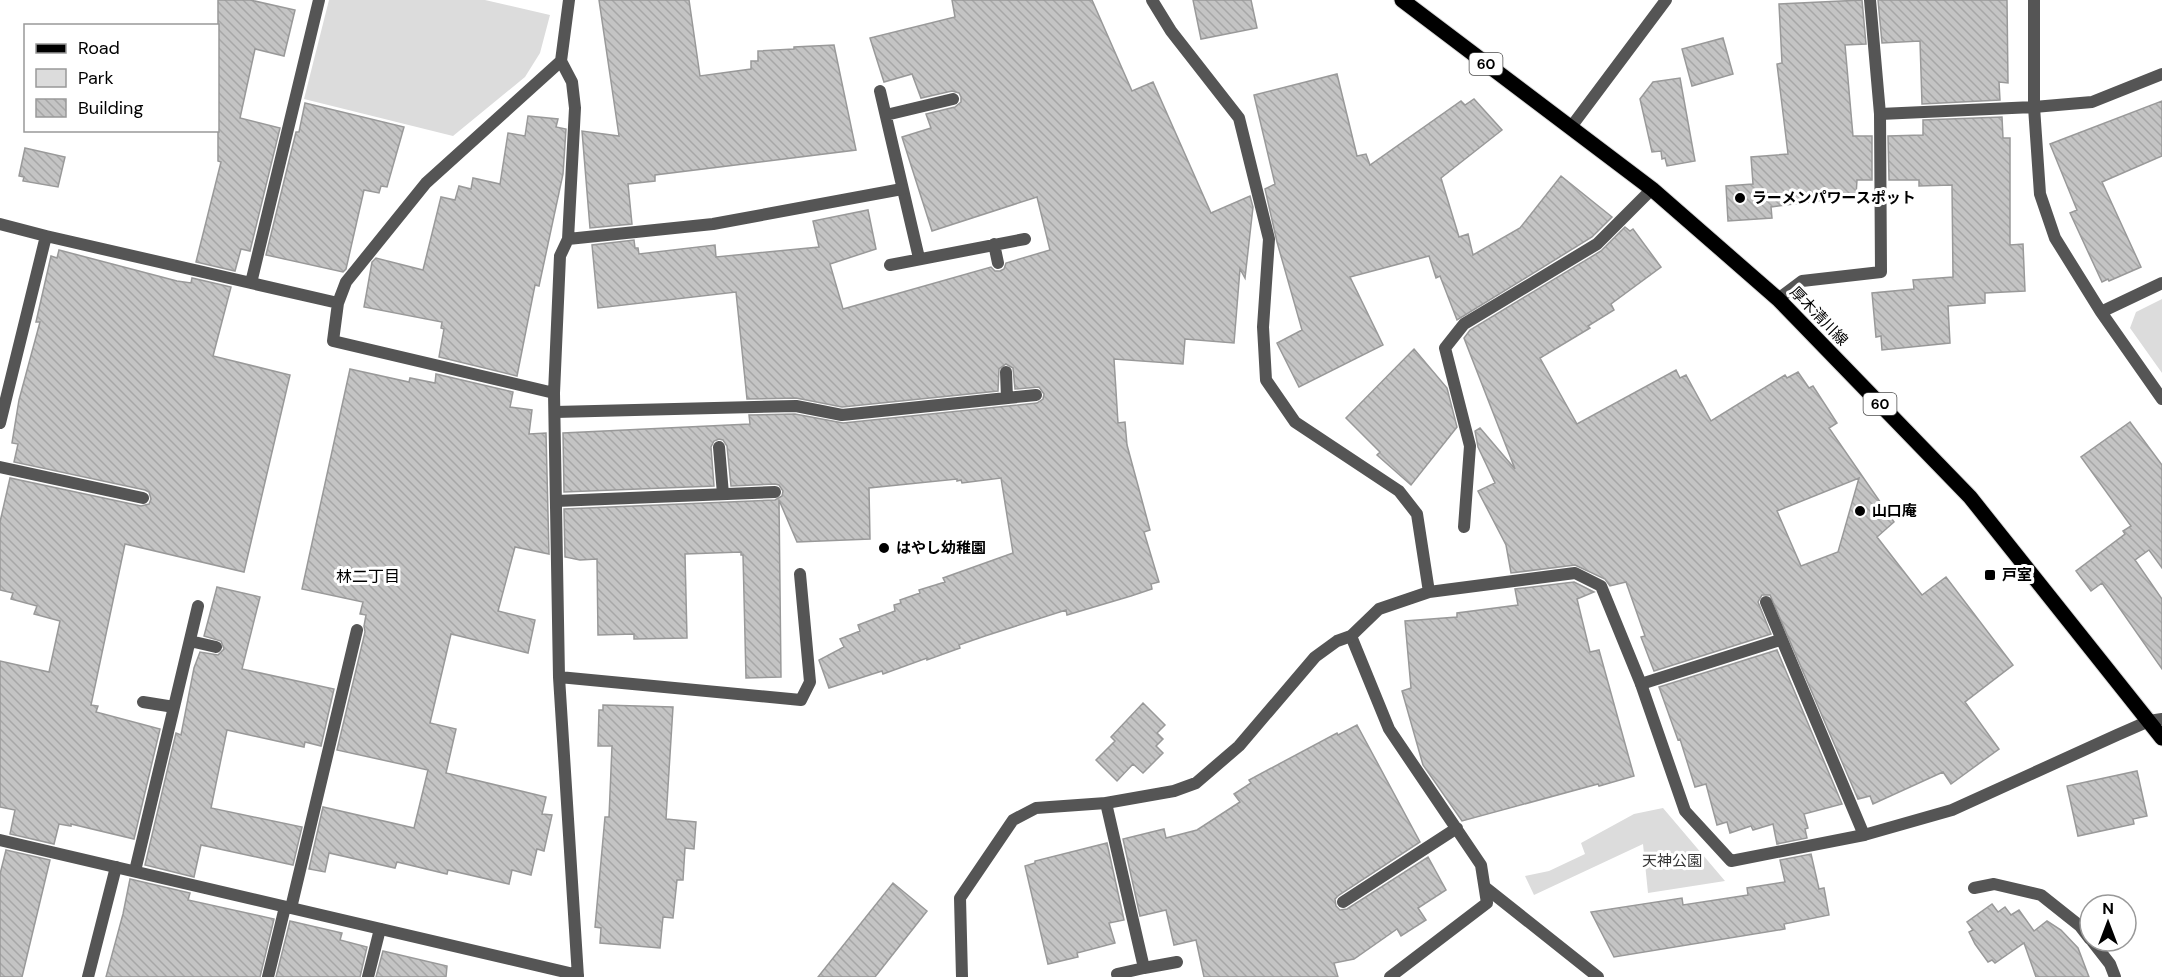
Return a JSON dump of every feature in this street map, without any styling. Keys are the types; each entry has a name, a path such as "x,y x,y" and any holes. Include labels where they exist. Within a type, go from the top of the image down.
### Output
{"main road":[{"name":"厚木清川線","path":"1402,0 1652,189 1778,299 1970,497 2155,720"},
{"name":"60","path":"2155,720 2162,738"}],"street":[{"path":"251,283 319,0"},
{"path":"0,840 578,976 559,676 554,393 560,256 568,238 575,108 572,82 561,61 568,0"},
{"path":"1152,0 1171,31 1239,118 1269,238 1263,327 1266,380 1295,422 1399,490 1417,514 1429,592"},
{"path":"1571,127 1666,0"},
{"path":"1778,299 1802,281 1881,272 1880,114 1870,0"},
{"path":"2034,0 2034,107 2040,194 2047,216 2055,238 2101,312 2162,399"},
{"path":"554,393 333,341 338,303 346,282 426,183 561,61"},
{"path":"1880,114 2092,102 2162,74"},
{"path":"880,91 919,258"},
{"path":"886,115 953,99"},
{"path":"568,238 713,224 902,189"},
{"path":"1464,527 1470,446 1445,348 1464,324 1597,244 1652,189"},
{"path":"0,224 338,303"},
{"path":"0,423 46,236"},
{"path":"890,265 1024,239"},
{"path":"994,244 998,264"},
{"path":"2101,312 2162,284"},
{"path":"1006,372 1007,398"},
{"path":"555,412 796,406 842,415 1036,395"},
{"path":"719,447 723,494"},
{"path":"0,467 143,498"},
{"path":"556,501 775,492"},
{"path":"962,977 960,898 1013,820 1036,808 1106,803 1174,791 1196,783 1239,746 1315,657 1337,642 1351,636 1379,609 1429,592 1575,573 1601,586 1641,684 1685,812 1731,861 1864,835 1952,810 2155,720"},
{"path":"559,676 801,700 810,682 800,574"},
{"path":"1766,602 1780,640 1864,835"},
{"path":"135,872 198,606"},
{"path":"268,977 288,907 357,630"},
{"path":"1351,636 1389,729 1481,865 1486,888 1486,903 1390,977"},
{"path":"1641,684 1780,640"},
{"path":"190,641 216,647"},
{"path":"143,702 174,707"},
{"path":"1106,803 1144,968"},
{"path":"1343,902 1457,828"},
{"path":"88,977 116,867"},
{"path":"1974,888 1994,884 2041,895 2078,924"},
{"path":"1486,888 1598,977"},
{"path":"368,977 380,928"},
{"path":"2101,953 2110,964 2115,977"},
{"path":"1117,974 1177,962"}],"green space":[{"path":"329,0 485,0 550,15 540,53 525,77 453,136 304,99"},
{"path":"2162,299 2162,373 2130,328 2136,312"},
{"name":"天神公園","path":"1663,808 1725,881 1648,893 1643,844 1534,895 1525,876 1549,871 1585,854 1581,843 1634,814"}],"building":[{"path":"218,0 250,0 295,10 284,56 255,49 240,118 280,128 250,251 241,249 235,271 196,262 221,162 218,161"},
{"path":"599,0 689,0 700,76 751,69 751,61 758,61 758,51 834,45 856,150 655,175 655,181 628,184 632,224 590,228 582,131 619,136"},
{"path":"952,0 1092,0 1132,91 1153,82 1211,213 1250,196 1253,207 1245,278 1240,269 1234,343 1185,339 1183,364 1114,359 1118,423 1125,422 1127,445 1150,530 1144,532 1159,582 1151,584 1152,589 1131,596 1067,615 1066,610 959,645 960,648 927,660 927,658 883,674 882,671 829,688 819,660 844,647 840,639 860,631 858,625 895,611 894,605 901,603 900,600 920,593 919,590 945,582 943,578 1013,553 1001,478 962,483 957,479 869,488 870,539 797,542 779,500 781,677 746,678 743,555 741,552 685,554 687,638 634,639 634,634 598,635 597,559 580,560 565,557 564,509 775,500 782,496 783,491 779,485 775,484 731,486 727,446 723,440 719,439 714,441 711,447 714,486 564,492 563,433 750,424 749,415 795,414 843,423 1037,403 1043,399 1044,394 1039,387 1015,389 1013,368 1006,364 999,369 998,391 842,407 796,398 747,399 736,292 598,308 592,245 634,240 639,254 715,245 716,257 819,247 813,221 868,210 876,249 830,264 843,309 991,267 995,271 1000,271 1004,269 1006,263 1050,250 1037,197 932,231 902,137 931,128 926,114 955,107 961,102 961,97 959,93 952,91 921,98 912,74 884,82 870,38 955,17"},
{"path":"1193,0 1251,0 1257,28 1201,39"},
{"path":"1862,0 1866,44 1845,45 1853,136 1872,136 1872,180 1857,180 1856,196 1771,207 1772,218 1728,221 1726,186 1753,184 1751,157 1788,154 1777,64 1782,63 1779,4"},
{"path":"1878,0 2007,0 2008,83 1999,82 2000,100 1922,104 1920,41 1882,43"},
{"path":"1723,38 1733,74 1692,86 1682,49"},
{"path":"1337,74 1357,156 1366,154 1370,165 1461,101 1465,105 1474,99 1502,130 1441,178 1459,237 1468,234 1473,255 1520,228 1561,176 1612,217 1592,237 1457,320 1440,276 1436,278 1429,256 1350,277 1383,345 1299,387 1277,343 1302,330 1277,242 1265,189 1275,184 1254,95"},
{"path":"1680,78 1695,161 1667,166 1665,158 1662,159 1661,151 1652,152 1640,99 1653,82"},
{"path":"2162,101 2162,156 2102,182 2141,267 2102,282 2070,213 2077,210 2050,144"},
{"path":"305,103 404,127 387,187 381,186 379,193 364,190 346,269 343,272 266,255"},
{"path":"528,116 558,119 556,127 566,129 563,174 539,286 535,285 517,376 439,357 444,329 441,328 442,322 364,307 372,262 376,258 423,270 441,197 455,200 459,186 471,189 473,178 500,184 508,133 525,136"},
{"path":"2002,117 2003,138 2010,138 2010,245 2023,244 2025,291 1985,293 1985,303 1948,306 1950,343 1882,350 1881,336 1876,337 1872,293 1914,289 1913,280 1953,277 1952,185 1919,186 1919,180 1889,180 1888,136 1923,135 1923,120"},
{"path":"25,148 65,157 58,187 23,181 24,177 19,176"},
{"path":"1625,227 1630,231 1633,229 1661,267 1611,304 1614,310 1588,326 1590,328 1540,358 1577,424 1676,370 1680,378 1686,375 1711,421 1785,375 1787,378 1798,372 1809,388 1813,386 1837,423 1829,428 1894,522 1877,537 1922,595 1946,577 2013,665 1965,702 1999,749 1951,784 1943,772 1873,804 1870,796 1858,799 1770,595 1762,595 1758,602 1771,634 1654,671 1641,637 1645,636 1626,582 1610,586 1605,579 1575,565 1511,573 1506,545 1478,491 1495,483 1478,447 1475,431 1480,428 1515,469 1464,338 1470,330 1601,251","holes":["1859,478 1838,552 1801,566 1777,511"]},
{"path":"59,250 177,281 191,283 192,278 231,287 213,356 290,375 244,572 125,544 91,705 98,706 96,712 160,729 134,839 71,824 71,826 59,824 54,844 10,834 15,810 0,807 0,661 49,672 60,621 34,614 37,606 11,599 13,593 0,590 0,522 10,478 141,506 149,504 151,499 149,492 145,490 14,462 18,444 12,443 19,400 40,322 36,322 51,256 57,258"},
{"path":"1414,349 1447,388 1457,427 1411,485 1377,455 1380,452 1346,418"},
{"path":"350,369 409,382 410,378 435,383 436,374 513,392 510,407 532,410 529,434 546,433 549,554 515,547 498,611 535,620 528,653 451,634 430,723 456,729 446,773 546,797 542,814 552,815 544,851 537,849 531,875 512,870 509,884 448,870 447,874 397,862 395,868 329,853 325,872 309,869 323,807 414,828 428,770 337,750 365,632 366,615 360,614 363,602 302,589"},
{"path":"2130,422 2162,465 2162,568 2149,550 2135,560 2162,599 2162,669 2102,583 2091,591 2076,571 2125,534 2123,531 2131,526 2081,457"},
{"path":"1574,582 1594,592 1577,599 1590,652 1599,650 1634,776 1462,821 1423,765 1402,691 1411,688 1405,621 1457,617 1457,613 1518,605 1515,589"},
{"path":"217,587 260,597 242,669 334,689 321,746 305,742 304,747 227,730 211,808 302,827 293,865 201,845 194,877 145,865 176,733 181,735 194,668 200,652 218,655 224,649 221,641 204,636"},
{"path":"1777,650 1842,804 1804,814 1808,828 1805,829 1807,838 1777,844 1773,824 1753,830 1751,826 1730,833 1727,822 1717,825 1706,784 1695,787 1680,739 1678,740 1659,687"},
{"path":"1143,703 1165,725 1157,733 1163,739 1156,746 1163,753 1143,773 1133,764 1117,781 1096,760 1115,741 1111,737"},
{"path":"603,705 673,707 666,819 696,822 694,849 685,848 683,880 677,880 673,918 663,917 660,948 600,943 601,928 595,927 605,817 609,817 612,746 598,746 599,710 603,710"},
{"path":"1357,725 1420,842 1339,895 1335,899 1336,906 1340,910 1347,909 1428,857 1446,890 1418,908 1426,920 1401,936 1397,929 1354,959 1334,963 1338,977 1204,977 1196,940 1174,945 1166,910 1140,916 1123,839 1164,829 1166,838 1197,830 1240,802 1234,794 1251,783 1249,780 1337,733 1338,735"},
{"path":"2137,771 2147,816 2133,819 2134,824 2078,836 2067,786"},
{"path":"1107,843 1124,920 1109,923 1115,943 1077,953 1078,957 1048,964 1025,866 1035,861"},
{"path":"6,850 50,860 22,977 0,977 0,874"},
{"path":"1811,854 1819,889 1824,888 1829,915 1784,924 1785,929 1614,957 1591,912 1682,898 1683,905 1748,895 1747,888 1785,882 1780,860"},
{"path":"130,879 190,893 188,900 274,919 260,977 106,977"},
{"path":"893,883 927,911 875,977 818,977"},
{"path":"1992,904 1998,912 2005,907 2011,915 2019,910 2034,931 2047,921 2061,930 2078,948 2089,977 2036,977 2024,943 1995,963 1992,960 1988,962 1975,944 1969,932 1973,930 1967,922"},
{"path":"290,921 342,933 340,940 367,947 360,977 276,977"},
{"path":"383,951 447,966 446,977 376,977"}],"place":[{"name":"ラーメンパワースポット","path":"1740,198"},
{"name":"山口庵","path":"1860,511"},
{"name":"はやし幼稚園","path":"884,548"},
{"name":"戸室","path":"1990,575"}],"district":[{"name":"林二丁目","path":"368,576"}]}
